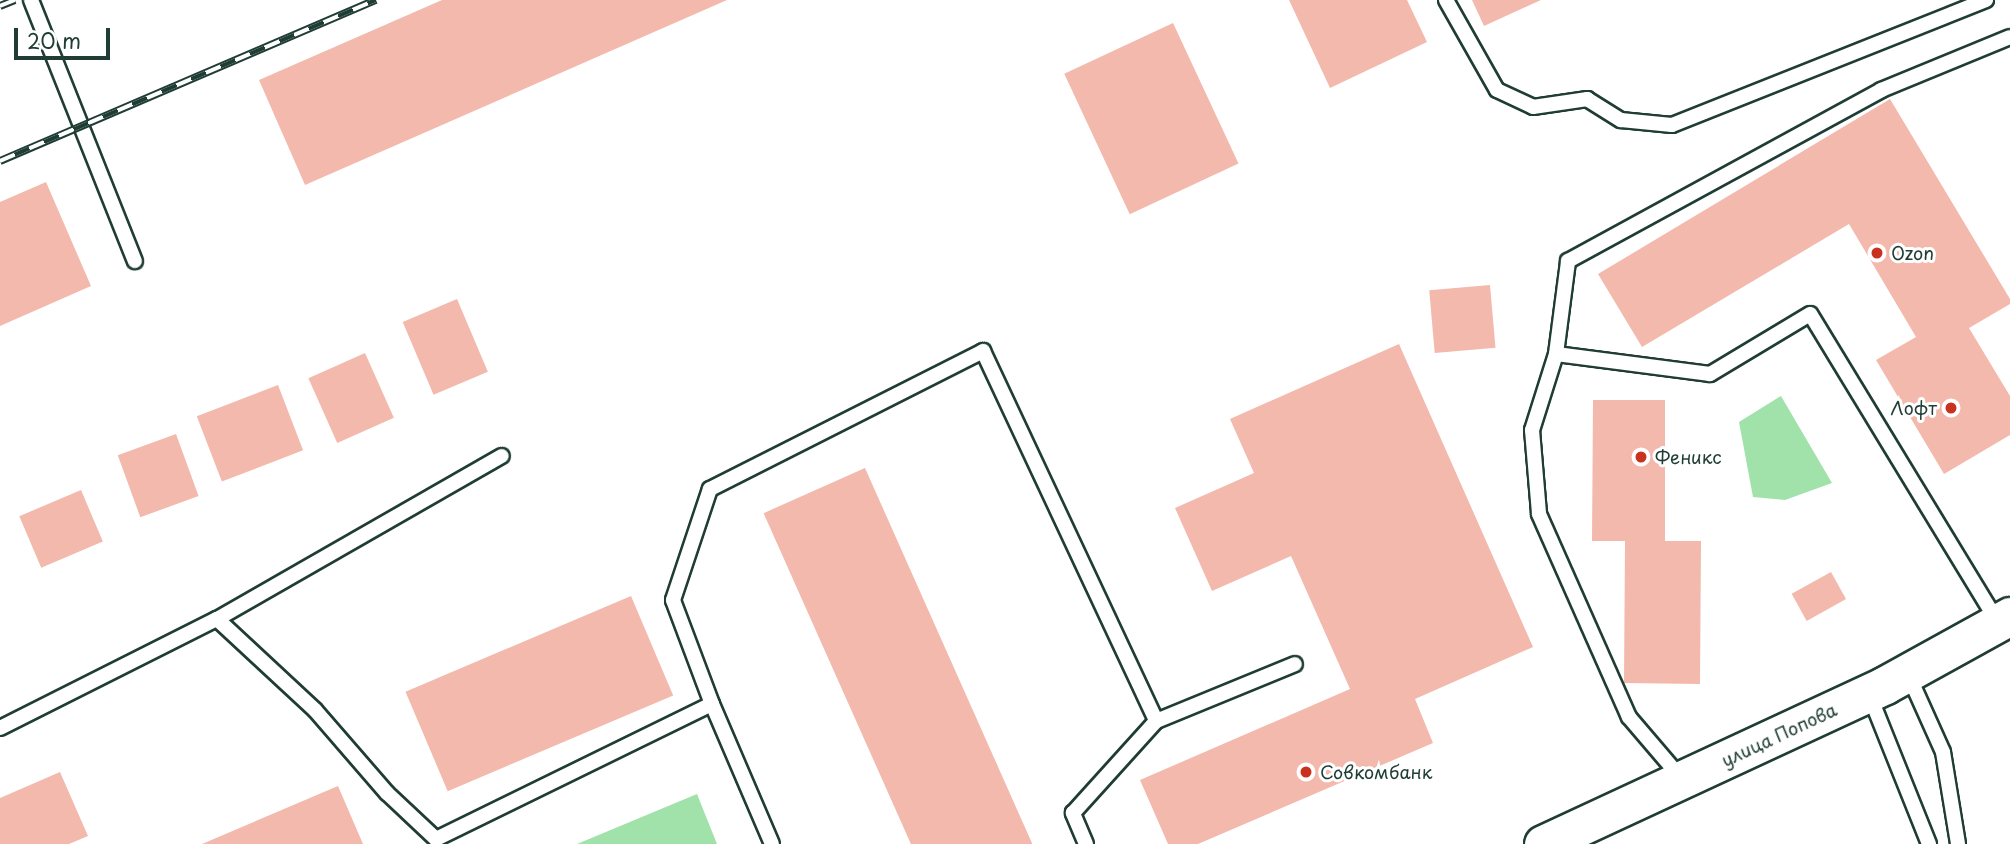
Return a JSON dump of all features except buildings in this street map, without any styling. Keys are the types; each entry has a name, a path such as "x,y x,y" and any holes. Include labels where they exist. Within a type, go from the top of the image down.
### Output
{"street":[{"name":"улица Попова","path":"1543,844 1908,674 2005,621"}],"lane":[{"path":"31,0 135,261"},
{"path":"1447,0 1497,90 1533,107 1587,99 1621,120 1672,125 1986,0"},
{"path":"1683,780 1629,717 1539,514 1532,430 1556,354 1568,261 1881,90 2010,37"},
{"path":"1556,354 1710,374 1810,314 2005,621"},
{"path":"772,844 712,704 673,600 710,489 983,351 1156,721"},
{"path":"0,728 217,619 502,456"},
{"path":"217,619 315,710 433,841 712,704"},
{"path":"1086,844 1073,813 1156,721 1294,664"},
{"path":"1908,674 1943,752 1958,844"},
{"path":"1868,693 1929,844"}],"green space":[{"path":"1781,396 1832,483 1785,500 1753,497 1739,422"},
{"path":"697,794 717,844 577,844"}],"railway":[{"path":"0,6 15,0"},
{"path":"0,161 376,0"}],"place":[{"name":"Ozon","path":"1877,253"},
{"name":"Лофт","path":"1951,408"},
{"name":"Феникс","path":"1641,457"},
{"name":"Совкомбанк","path":"1306,772"}]}
